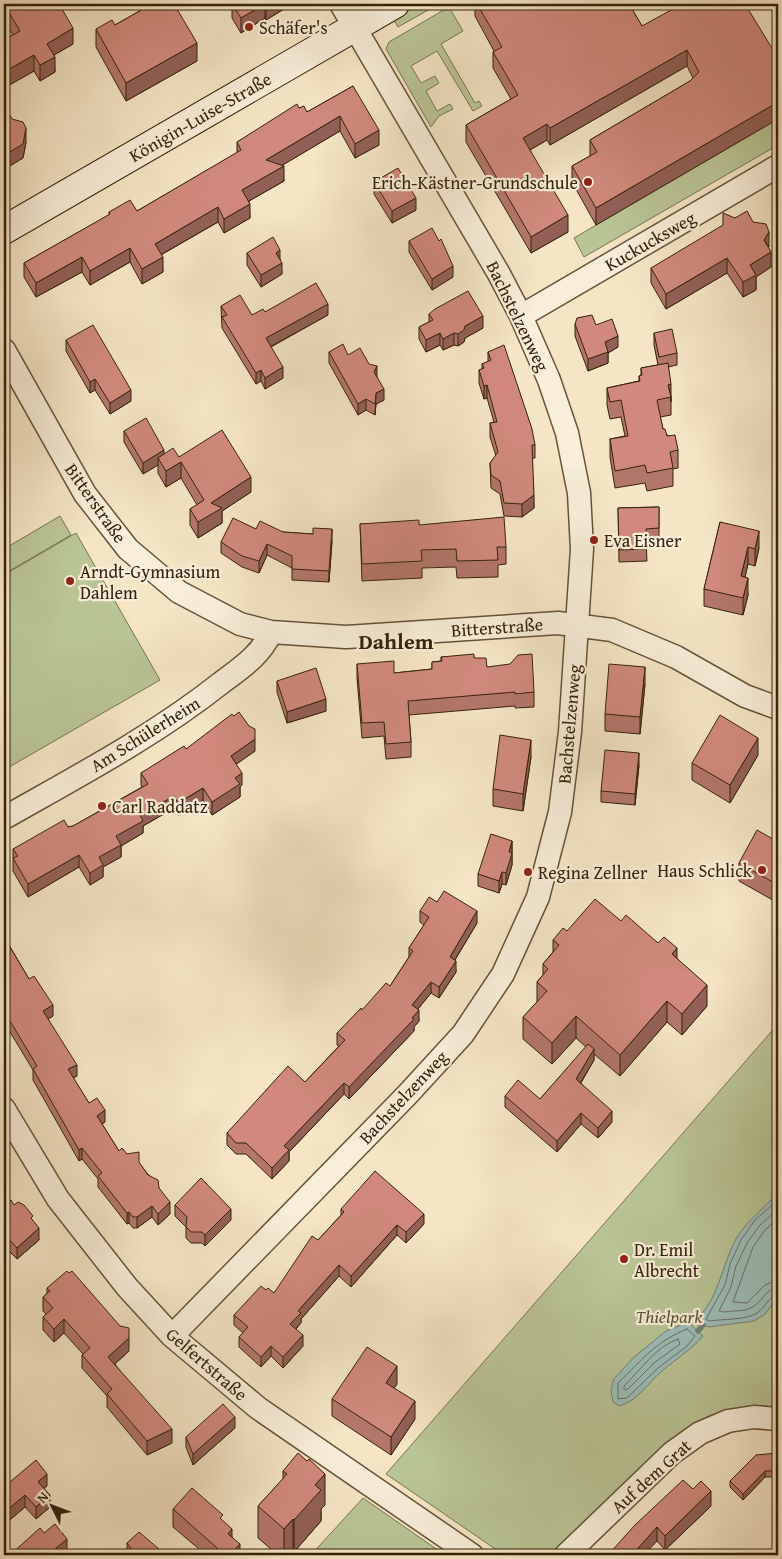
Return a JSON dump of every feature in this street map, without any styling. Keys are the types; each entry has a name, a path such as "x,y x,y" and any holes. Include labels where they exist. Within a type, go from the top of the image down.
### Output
{"main road":[{"name":"Königin-Luise-Straße","path":"4,230 395,4"}],"street":[{"name":"Bachstelzenweg","path":"172,1336 407,1095 463,1034 503,974 538,897 560,812 570,732 582,549 579,492 567,432 549,380 521,316 499,274 341,4"},
{"name":"Kuckucksweg","path":"521,316 778,166"},
{"name":"Bitterstraße","path":"4,350 85,494 128,549 150,570 196,602 240,624 271,632 346,637 558,623 612,630 676,657 745,696 778,708"},
{"name":"Am Schülerheim","path":"4,818 156,731 247,664 265,646 271,632"},
{"name":"Gelfertstraße","path":"4,1110 58,1200 126,1287 172,1336 258,1408 472,1555"},
{"name":"Auf dem Grat","path":"566,1555 672,1453 700,1433 728,1421 754,1417 778,1419"}],"green space":[{"path":"419,4 439,4 398,27 392,17"},
{"path":"449,7 463,31 441,44 475,103 479,101 482,106 473,111 437,51 411,66 421,83 435,76 439,83 426,91 437,111 450,104 453,109 439,116 431,127 386,49 389,42"},
{"path":"778,119 778,145 584,257 574,238"},
{"path":"60,516 71,535 4,574 4,549"},
{"path":"76,533 160,680 4,770 4,575"},
{"name":"Thielpark","path":"778,1024 778,1409 697,1423 679,1433 553,1555 504,1555 386,1474"},
{"path":"363,1498 445,1555 311,1555"}],"water":[{"path":"778,1191 778,1297 765,1314 754,1321 709,1327 703,1325 699,1317 712,1299 737,1237"},
{"path":"686,1323 690,1324 703,1336 632,1400 620,1406 613,1402 611,1392 613,1380 634,1357 666,1331"}],"building":[{"path":"21,4 59,4 73,28 47,44 55,57 40,65 34,55 4,72 4,40 20,31 8,11"},
{"path":"152,4 174,4 197,43 126,83 96,29 112,20 115,25"},
{"path":"232,4 265,4 241,18"},
{"path":"477,4 629,4 642,26 682,4 745,4 773,50 776,48 778,53 778,102 596,208 572,166 597,152 590,140 690,81 699,72 687,50 550,128 547,124 523,138 568,215 531,237 466,125 518,95 493,52 502,47"},
{"path":"353,86 379,130 355,144 340,116 266,160 284,166 242,190 250,204 224,219 218,207 155,244 163,257 142,269 130,248 90,271 82,257 36,283 24,263 110,214 109,212 130,200 137,211 241,150 237,142 297,104 299,108 304,106 307,112"},
{"path":"8,112 12,119 23,122 26,128 23,144 8,153 6,158 4,158 4,114"},
{"path":"398,168 416,198 392,211 374,182"},
{"path":"747,211 753,222 766,224 769,232 764,240 771,252 750,265 756,275 743,282 727,258 666,294 651,268 723,225 723,213 735,218"},
{"path":"432,228 439,241 441,239 453,266 432,279 409,241"},
{"path":"273,237 280,250 276,253 282,263 261,275 247,253"},
{"path":"316,283 328,304 266,338 283,367 265,378 261,370 256,373 222,317 227,315 221,306 240,295 252,315 263,309 265,312"},
{"path":"468,291 483,316 465,326 464,330 458,334 454,333 443,339 440,333 426,340 419,327 433,320 429,314"},
{"path":"592,315 596,325 612,319 618,336 605,342 608,352 588,359 575,324 577,318"},
{"path":"93,325 131,390 110,403 95,379 90,382 66,340"},
{"path":"672,329 677,353 659,357 654,333"},
{"path":"343,344 348,355 360,348 369,364 377,366 374,372 384,389 376,393 375,404 366,399 358,404 329,352"},
{"path":"504,345 532,429 535,445 532,445 534,495 522,504 504,503 500,481 491,475 490,463 498,452 490,423 497,422 487,385 484,386 479,370 484,368 482,364 491,360 488,352"},
{"path":"668,363 671,384 668,385 671,397 657,400 663,429 665,429 667,436 675,435 678,450 670,452 673,468 647,473 645,465 615,471 610,439 628,436 621,400 610,402 607,388 640,381 639,376 642,375 641,368"},
{"path":"146,418 164,450 143,463 124,431"},
{"path":"222,430 251,477 211,503 222,508 198,522 190,509 204,500 181,462 166,471 158,458 173,448 179,457"},
{"path":"659,507 659,528 646,529 647,549 619,550 618,508"},
{"path":"504,517 506,547 497,547 498,560 457,561 456,549 421,550 422,561 362,564 360,524 419,520 419,525"},
{"path":"233,518 256,529 260,521 283,532 313,534 313,528 332,529 329,571 292,569 292,556 267,544 259,561 242,556 221,542"},
{"path":"720,522 759,531 755,549 748,547 741,576 748,578 743,598 704,589"},
{"path":"474,654 474,658 486,658 487,667 510,664 518,655 532,654 534,692 408,701 411,742 386,744 384,722 362,723 357,664 394,661 394,673 432,669 432,662 442,661 441,657"},
{"path":"609,664 645,667 640,717 605,714"},
{"path":"316,668 326,699 287,712 277,681"},
{"path":"239,712 249,726 255,729 255,739 231,756 242,773 235,778 240,784 212,802 203,788 178,803 174,796 140,815 143,821 116,836 121,845 99,857 103,865 90,873 79,855 28,884 13,858 18,856 13,849 64,820 68,827 73,826 148,784 141,773 184,746 186,749 232,714 234,716"},
{"path":"720,715 758,738 730,785 692,763"},
{"path":"500,735 531,740 523,794 493,789"},
{"path":"605,750 639,753 635,794 601,791"},
{"path":"757,830 778,842 778,885 739,863"},
{"path":"491,834 512,841 509,852 512,853 506,873 502,872 499,881 478,874"},
{"path":"444,891 477,911 450,957 456,961 439,987 431,982 412,1005 419,1010 412,1018 414,1019 349,1087 344,1083 284,1146 289,1150 272,1168 246,1143 236,1143 227,1133 288,1066 305,1082 345,1040 337,1033 361,1008 362,1010 386,983 390,986 413,951 409,948 429,917 420,911 429,897 437,902"},
{"path":"595,899 621,921 626,915 658,943 664,937 677,948 672,954 707,985 682,1014 667,1001 620,1055 576,1016 552,1043 523,1017 547,991 537,982 548,969 543,964 559,945 553,940 563,928 567,931"},
{"path":"4,937 29,979 34,976 53,1005 43,1011 77,1065 68,1069 89,1103 97,1098 105,1110 97,1116 119,1151 122,1148 127,1154 139,1152 139,1162 148,1175 158,1180 159,1188 170,1202 158,1214 152,1206 137,1217 133,1217 129,1212 127,1213 98,1176 102,1173 82,1148 79,1150 33,1069 37,1066 4,1011"},
{"path":"588,1044 594,1049 576,1079 612,1111 598,1128 581,1113 557,1141 505,1096 518,1080 540,1099"},
{"path":"375,1171 424,1214 406,1232 397,1225 351,1276 339,1265 298,1311 301,1313 290,1324 303,1335 283,1357 271,1346 261,1357 239,1337 248,1327 234,1315 261,1286 266,1290 268,1288 274,1293 312,1236 318,1240 344,1212 341,1209"},
{"path":"201,1178 231,1209 205,1235 202,1232 191,1232 186,1227 187,1217 175,1205"},
{"path":"11,1200 14,1205 18,1202 24,1205 33,1216 31,1218 39,1228 17,1248 4,1234 4,1207"},
{"path":"67,1271 69,1273 72,1271 120,1326 129,1328 129,1338 108,1357 172,1429 147,1441 107,1394 112,1389 82,1355 90,1348 64,1319 54,1329 43,1317 53,1308 43,1297 50,1291 47,1288"},
{"path":"367,1347 397,1366 386,1383 415,1401 391,1437 332,1399"},
{"path":"223,1404 235,1417 193,1454 186,1437"},
{"path":"298,1453 307,1461 309,1459 325,1474 315,1485 321,1490 284,1529 258,1506 287,1474 283,1471"},
{"path":"778,1453 778,1471 765,1471 743,1494 730,1481 756,1455"},
{"path":"36,1460 47,1474 38,1482 50,1495 36,1507 25,1495 5,1512 4,1487"},
{"path":"683,1480 693,1489 701,1481 711,1491 665,1536 657,1527 632,1555 608,1555 635,1525"},
{"path":"192,1488 223,1515 220,1518 232,1529 228,1534 240,1544 229,1555 225,1555 173,1509"},
{"path":"55,1524 67,1539 48,1555 10,1555 40,1528 44,1533"},
{"path":"139,1532 166,1555 136,1555 127,1543"}],"waterway":[{"path":"698,1331 703,1325"}],"place":[{"name":"Schäfer's","path":"249,27"},
{"name":"Erich-Kästner-Grundschule","path":"588,182"},
{"name":"Eva Eisner","path":"594,540"},
{"name":"Arndt-Gymnasium Dahlem","path":"70,581"},
{"name":"Carl Raddatz","path":"102,806"},
{"name":"Haus Schlick","path":"762,870"},
{"name":"Regina Zellner","path":"528,872"},
{"name":"Dr. Emil Albrecht","path":"624,1259"}],"district":[{"name":"Dahlem","path":"396,641"}]}
